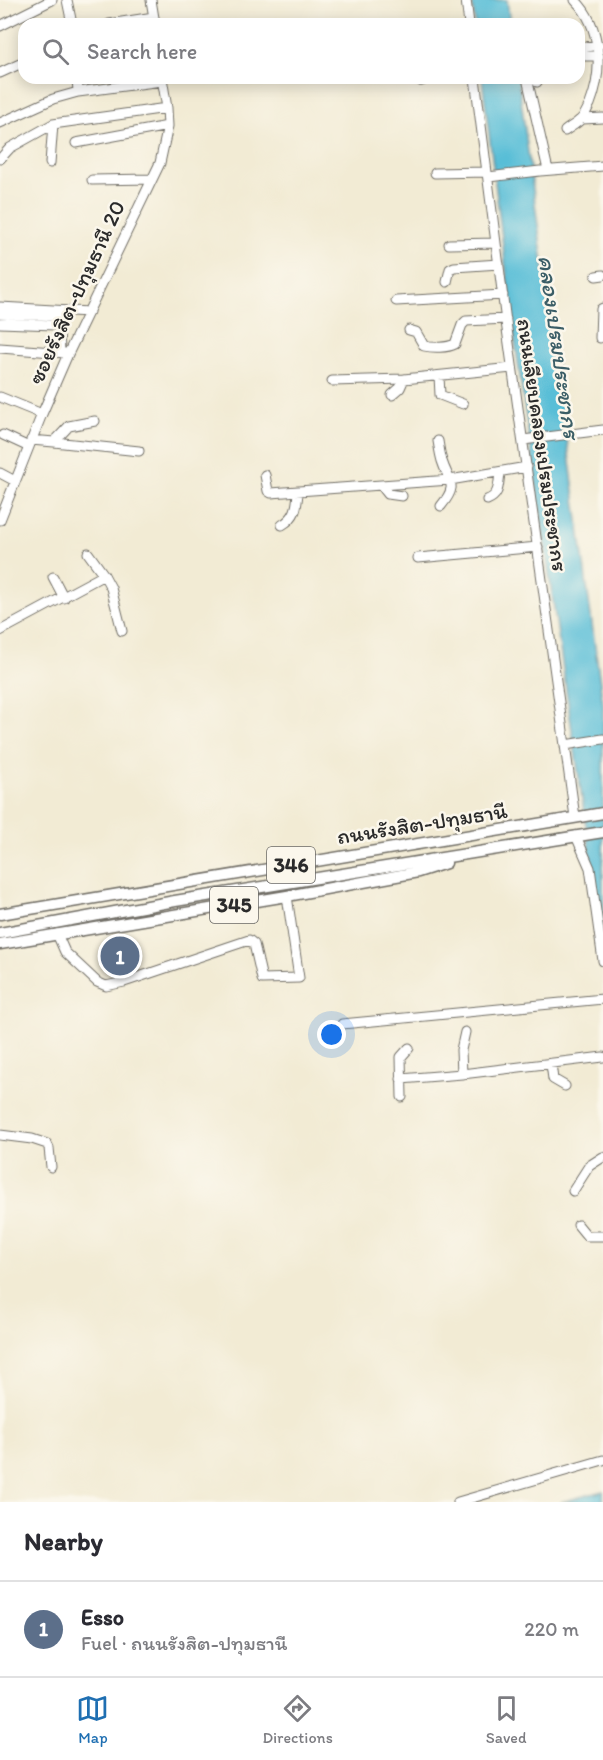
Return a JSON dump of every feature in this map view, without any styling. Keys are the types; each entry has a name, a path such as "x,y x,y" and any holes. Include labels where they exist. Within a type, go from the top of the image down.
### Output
{"main road":[{"name":"ถนนรังสิต-ปทุมธานี","path":"0,914 603,813"},
{"name":"ถนนรังสิต-ปทุมธานี","path":"0,933 197,898 603,832"},
{"name":"345","path":"0,944 287,896 425,870 466,856"}],"street":[{"path":"0,26 52,0"},
{"path":"67,0 71,18"},
{"path":"151,0 154,18"},
{"path":"466,0 468,18"},
{"path":"565,131 582,119 595,94 602,69 599,56 600,38 582,7 575,0"},
{"path":"585,45 600,38"},
{"path":"585,56 599,56"},
{"path":"0,73 18,65"},
{"path":"77,84 78,92"},
{"path":"0,123 53,99 78,92 134,84"},
{"name":"ซอยรังสิต-ปทุมธานี 20","path":"0,520 64,353 87,314 160,163 168,126 163,84"},
{"name":"ถนนเลียบคลองเปรมประชากร","path":"476,84 512,368 566,745 579,817"},
{"path":"528,84 544,170"},
{"path":"0,159 10,148 53,123 167,108"},
{"path":"582,119 603,118"},
{"path":"50,163 53,123"},
{"path":"76,144 168,126"},
{"path":"435,173 489,175 603,166"},
{"path":"92,180 151,179"},
{"path":"448,244 496,243"},
{"path":"447,282 450,269 454,267 499,264"},
{"path":"396,301 503,294"},
{"path":"600,339 601,309 603,308"},
{"path":"3,310 87,314"},
{"path":"409,330 416,332 424,346 451,346 455,344 462,325 466,321 506,319"},
{"path":"0,323 55,325 59,329 64,353 0,348"},
{"path":"332,381 404,379 512,368"},
{"path":"439,376 440,395 463,404"},
{"path":"392,395 400,388 404,379"},
{"path":"0,397 42,414"},
{"path":"54,442 69,426 95,422"},
{"path":"524,440 603,430"},
{"path":"3,435 30,444 54,442 139,451"},
{"path":"438,441 442,461 450,480 450,494 441,506"},
{"path":"265,475 269,492 298,492 450,480 527,468"},
{"path":"0,473 15,481"},
{"path":"487,500 493,498 497,493 500,473"},
{"path":"381,485 388,494 402,496"},
{"path":"282,525 291,520 294,514 298,492"},
{"path":"418,558 538,547"},
{"path":"88,553 111,588 122,631"},
{"path":"0,631 104,575"},
{"path":"53,576 64,598"},
{"path":"566,745 603,739"},
{"path":"580,836 590,868 603,961"},
{"path":"57,934 65,952 97,982 106,986 249,940 254,944 262,979 299,978 287,896"},
{"path":"342,1024 603,999"},
{"path":"462,1074 461,1050 465,1032"},
{"path":"402,1097 402,1057 409,1048"},
{"path":"401,1079 603,1057"},
{"path":"551,1064 553,1078 565,1086"},
{"path":"0,1135 47,1144 51,1167"},
{"path":"573,1191 589,1166 603,1157"},
{"path":"578,1225 587,1236 603,1236"},
{"path":"458,1502 603,1460"}],"water":[{"path":"472,0 507,0 509,18 474,18"},
{"name":"คลองเปรมประชากร","path":"483,84 519,84 603,705 603,942 515,342"},
{"path":"603,1491 603,1502 561,1502"}],"place":[{"name":"Esso","path":"120,956"}]}
